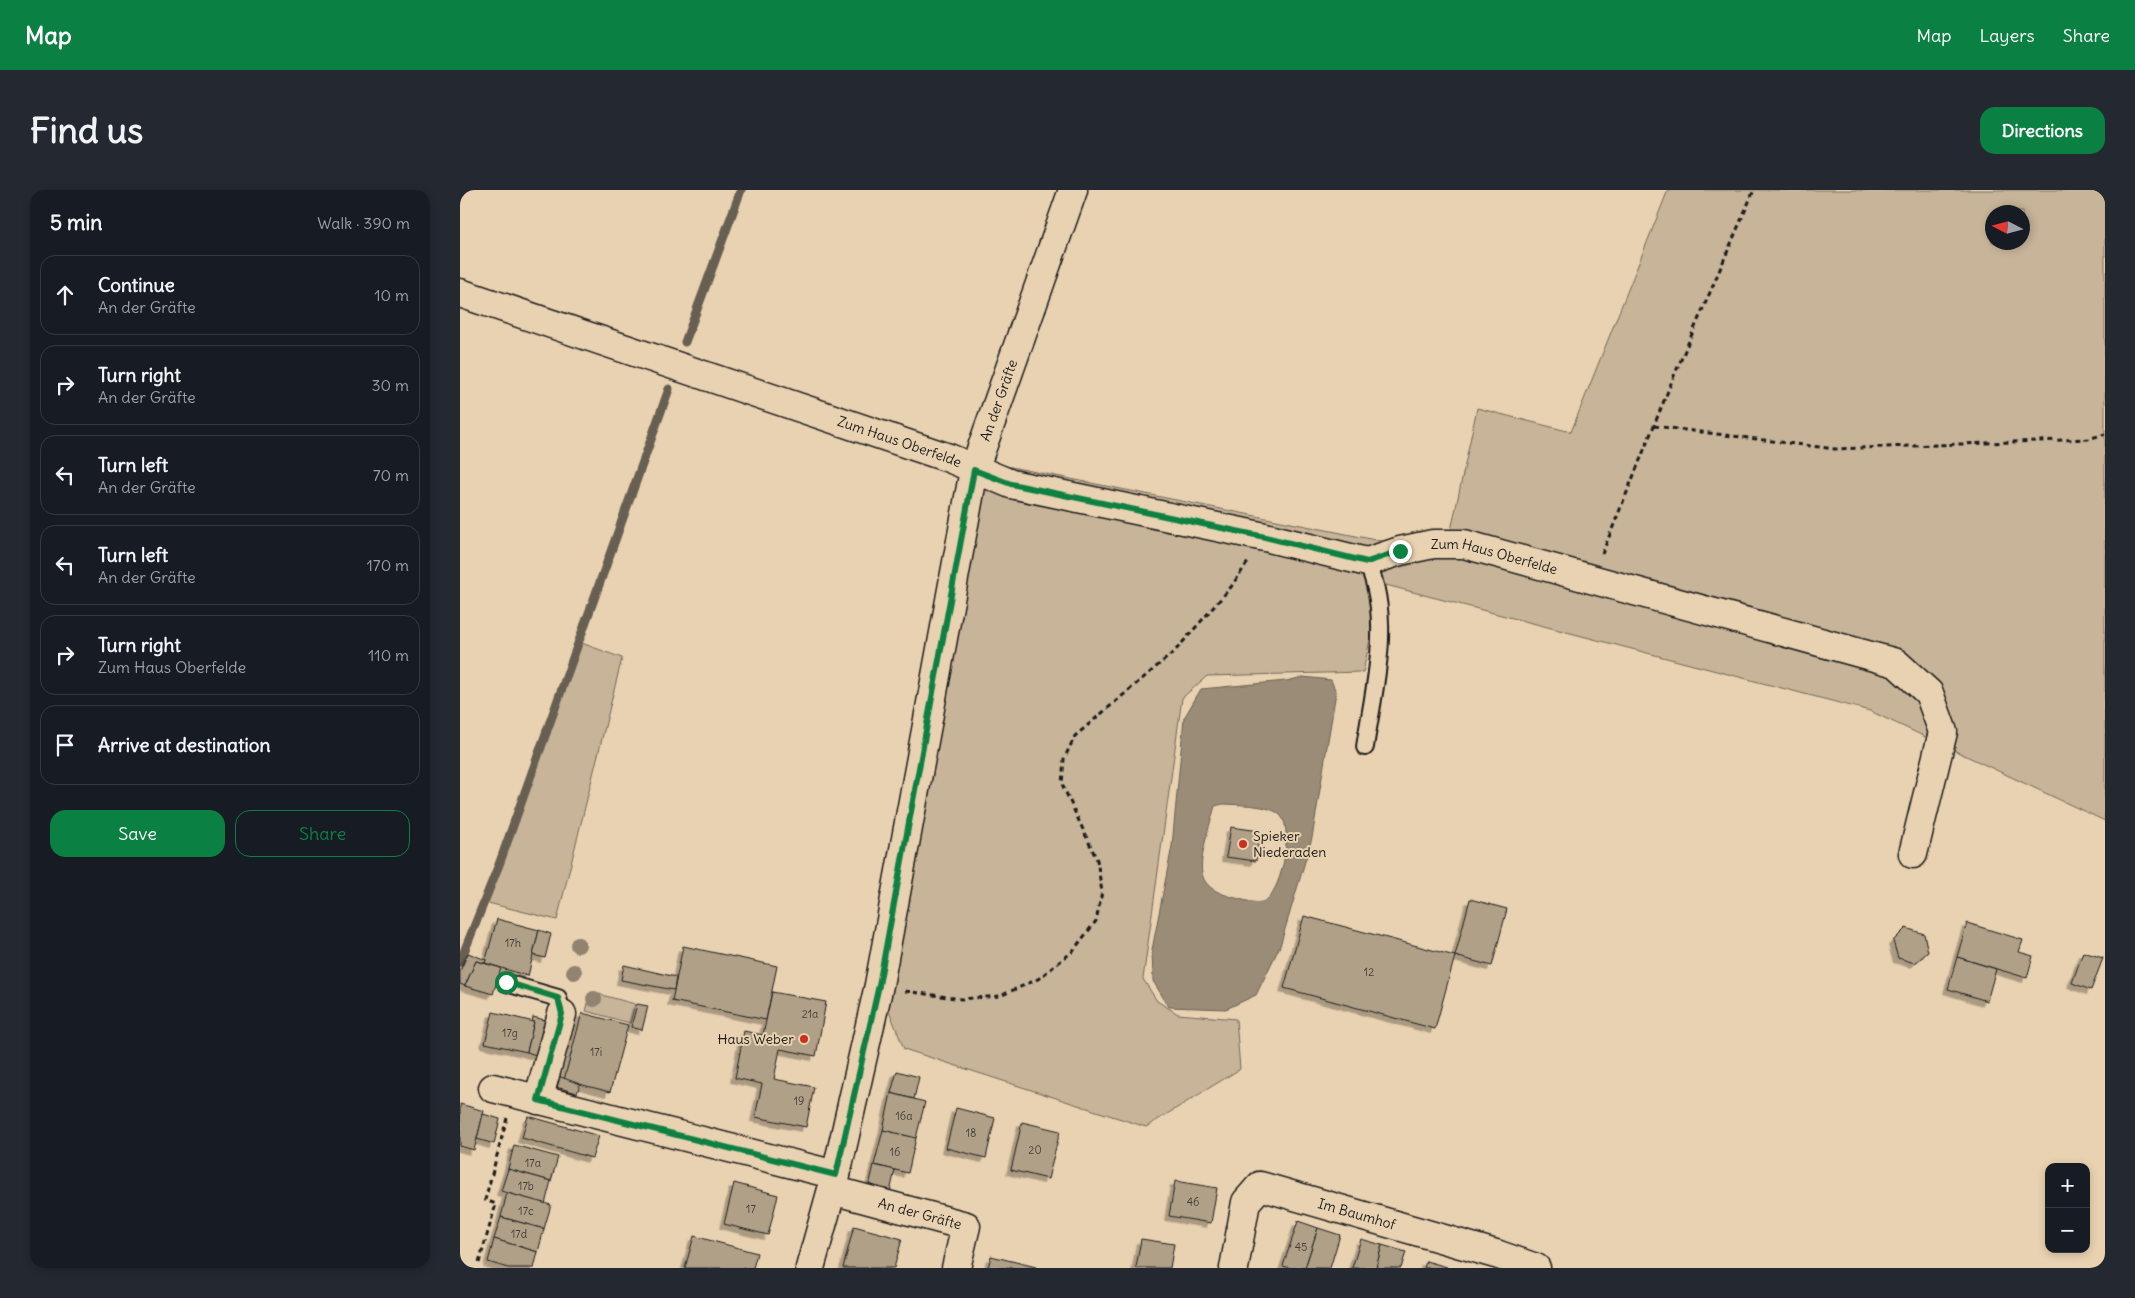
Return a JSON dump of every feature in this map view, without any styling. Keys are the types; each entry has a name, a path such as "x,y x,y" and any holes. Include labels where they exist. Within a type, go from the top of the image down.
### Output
{"street":[{"name":"An der Gräfte","path":"810,1268 834,1182 879,985 974,470 1073,190"},
{"name":"Zum Haus Oberfelde","path":"460,293 949,458 1011,484 1265,537 1367,562 1400,551 1433,544 1464,544 1896,663 1929,693 1943,732 1913,854"},
{"path":"519,1092 562,1014"},
{"name":"An der Gräfte","path":"519,1092 834,1182 966,1226 956,1268"},
{"name":"Im Baumhof","path":"1234,1268 1246,1202 1260,1186 1499,1255 1536,1268"}],"lane":[{"path":"1365,747 1381,640 1379,601 1375,580 1367,562"},
{"path":"506,982 558,998 562,1014"}],"path":[{"path":"1592,578 1754,190"},
{"path":"1654,426 1835,449 2088,439 2105,434"},
{"path":"913,992 961,999 1000,996 1038,979 1072,952 1096,921 1102,892 1096,860 1062,784 1064,759 1075,736 1175,651 1231,587 1265,537"},
{"path":"479,1263 496,1204 484,1200 519,1092"}],"shaded area":[{"path":"1668,190 2105,190 2105,821 1870,711 1382,584 1363,672 1207,676 1182,698 1143,979 1157,1001 1178,1014 1236,1019 1240,1069 1146,1127 904,1049 879,985 981,461 1446,554 1477,408 1571,432"},
{"path":"579,642 622,658 557,920 484,902"},
{"path":"1303,677 1331,680 1336,692 1312,838 1280,946 1256,995 1226,1009 1169,1007 1153,981 1152,950 1172,846 1184,718 1201,689 1286,681","holes":["1223,804 1270,809 1281,816 1285,824 1286,848 1280,876 1269,897 1262,902 1232,897 1214,889 1204,880 1201,866 1206,837 1215,806"]},
{"path":"591,992 635,1004 630,1023 586,1011"}],"building":[{"name":"Spieker Niederaden","path":"1231,827 1260,831 1256,861 1226,857"},
{"path":"1470,899 1507,909 1492,966 1455,956"},
{"path":"1304,916 1455,956 1435,1029 1284,988"},
{"path":"497,919 539,930 528,976 485,963"},
{"path":"1967,923 2023,940 2019,952 2033,956 2027,978 1957,957"},
{"path":"1906,928 1924,934 1928,952 1915,963 1898,958 1893,941"},
{"path":"539,930 551,934 545,958 533,955"},
{"path":"683,946 777,966 766,1020 672,1001"},
{"path":"2083,952 2103,958 2091,990 2072,983"},
{"path":"468,953 486,960 485,963 476,961 465,986 460,984 460,971"},
{"path":"1957,957 1996,969 1987,1001 1948,989"},
{"path":"476,961 501,968 493,994 465,986"},
{"path":"624,965 676,977 674,990 621,980"},
{"path":"772,992 826,1002 816,1056 780,1049 774,1079 814,1087 806,1127 755,1117 762,1084 735,1078 744,1031 763,1035"},
{"path":"637,1004 648,1006 642,1030 631,1027"},
{"path":"493,1012 534,1022 527,1052 485,1043"},
{"path":"582,1013 628,1025 610,1092 564,1080"},
{"path":"533,1017 549,1021 539,1056 527,1052 534,1022 532,1022"},
{"path":"897,1071 919,1077 914,1099 891,1093"},
{"path":"558,1076 580,1084 577,1093 556,1087"},
{"path":"891,1093 925,1102 916,1138 883,1130"},
{"path":"460,1104 484,1111 474,1150 460,1146"},
{"path":"956,1108 995,1118 986,1158 946,1148"},
{"path":"483,1114 500,1119 494,1144 477,1139"},
{"path":"528,1116 599,1136 592,1158 522,1138"},
{"path":"1022,1122 1060,1131 1048,1179 1011,1170"},
{"path":"883,1130 916,1138 908,1173 874,1165"},
{"path":"514,1145 558,1157 551,1181 508,1169"},
{"path":"874,1165 895,1170 890,1192 869,1186"},
{"path":"508,1169 551,1181 545,1204 501,1191"},
{"path":"1175,1181 1217,1188 1211,1223 1169,1216"},
{"path":"734,1183 778,1195 768,1235 724,1224"},
{"path":"507,1193 551,1205 544,1229 501,1217"},
{"path":"501,1217 544,1229 538,1252 494,1239"},
{"path":"1298,1221 1318,1228 1305,1268 1291,1268 1283,1266"},
{"path":"854,1226 902,1239 894,1268 843,1268"},
{"path":"1318,1228 1340,1235 1330,1268 1305,1268"},
{"path":"694,1236 757,1253 753,1268 685,1268"},
{"path":"494,1239 538,1252 534,1268 508,1268 488,1262"},
{"path":"1141,1239 1174,1244 1170,1268 1136,1268"},
{"path":"1361,1239 1382,1245 1376,1268 1352,1268"},
{"path":"1382,1245 1406,1252 1401,1268 1376,1268"},
{"path":"991,1256 1036,1267 988,1268"},
{"path":"1426,1261 1447,1267 1424,1268"}],"waterway":[{"path":"685,342 741,190"},
{"path":"460,962 500,862 669,389"}],"place":[{"name":"Spieker Niederaden","path":"1243,844"},
{"name":"Haus Weber","path":"804,1039"}],"route":[{"path":"506,982 558,998 562,1014 538,1100 836,1175 879,985 974,470 1011,484 1265,537 1367,562 1400,551"}]}
